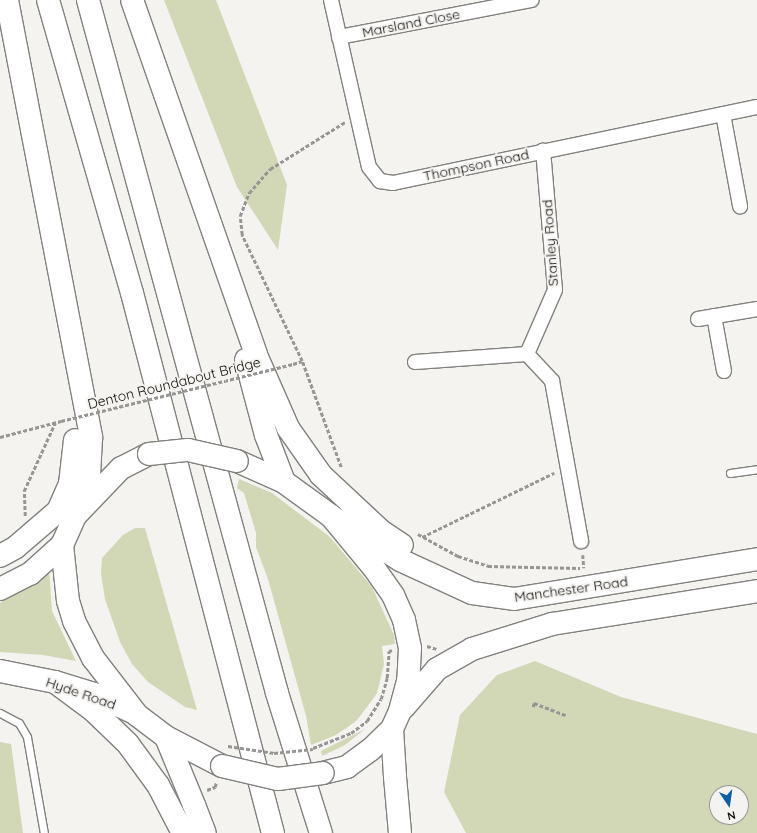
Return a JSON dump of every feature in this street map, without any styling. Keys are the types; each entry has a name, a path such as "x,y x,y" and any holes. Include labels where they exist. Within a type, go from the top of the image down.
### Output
{"highway":[{"path":"0,589 30,574 62,545 76,516 89,476 83,439 82,395 26,88 7,0"},
{"path":"48,0 132,293 273,833"},
{"path":"88,0 277,693 321,833"},
{"path":"132,0 220,258 256,355 288,428 321,475 381,531 408,549 447,570 492,583 542,582 596,576 630,580"},
{"path":"220,258 266,435 284,482"},
{"path":"8,551 58,511 70,484 83,439"},
{"path":"76,516 121,468 149,454 188,450 237,461 284,482 331,516 374,568 393,595 404,620 410,661 408,680 396,720 395,777 400,833"},
{"name":"Manchester Road","path":"331,516 400,560 472,593 514,599 757,559"},
{"path":"62,545 65,588 74,621 93,658 138,715 166,737 225,756 278,779 323,773 347,767 370,750 437,669 472,649 552,624 757,591"},
{"name":"Hyde Road","path":"0,671 55,682 94,694 138,715"},
{"path":"55,682 94,711 128,744 158,786 184,833"},
{"path":"166,737 205,833"}],"street":[{"name":"Thompson Road","path":"331,0 356,116 369,167 380,181 393,183 757,107"},
{"name":"Marsland Close","path":"339,37 531,0"},
{"path":"723,114 740,206"},
{"name":"Stanley Road","path":"527,354 555,290 542,151"},
{"path":"698,319 757,309"},
{"path":"714,316 724,371"},
{"path":"416,362 527,354 552,381 581,541"}],"lane":[{"path":"730,473 757,469"},
{"path":"0,713 19,723 27,737 44,833"}],"path":[{"path":"346,473 341,468 302,361 242,235 240,216 249,193 270,169 356,116"},
{"name":"Denton Roundabout Bridge","path":"0,437 302,361"},
{"path":"25,520 24,490 55,423"},
{"path":"422,537 567,467"},
{"path":"416,533 458,556 488,566 592,567"},
{"path":"225,756 274,754 313,749 351,733 367,721 381,699 387,678 389,651"},
{"path":"533,707 534,704 566,716"}],"green space":[{"path":"164,0 216,0 287,185 278,250 237,187"},
{"path":"239,479 272,493 330,537 372,587 394,635 395,644 382,646 384,664 377,693 373,699 357,720 348,727 334,736 311,745 306,716 268,579 256,547 256,533 244,493 237,488"},
{"path":"135,528 145,528 197,710 185,707 148,682 132,664 120,642 105,599 101,574 102,558 123,535"},
{"path":"49,568 52,611 76,661 43,655 0,652 0,603"},
{"path":"535,661 621,697 757,734 757,833 466,833 444,792 460,715 497,675"},
{"path":"365,729 345,745 322,756 321,751"},
{"path":"0,742 11,744 23,833 0,833"}]}
